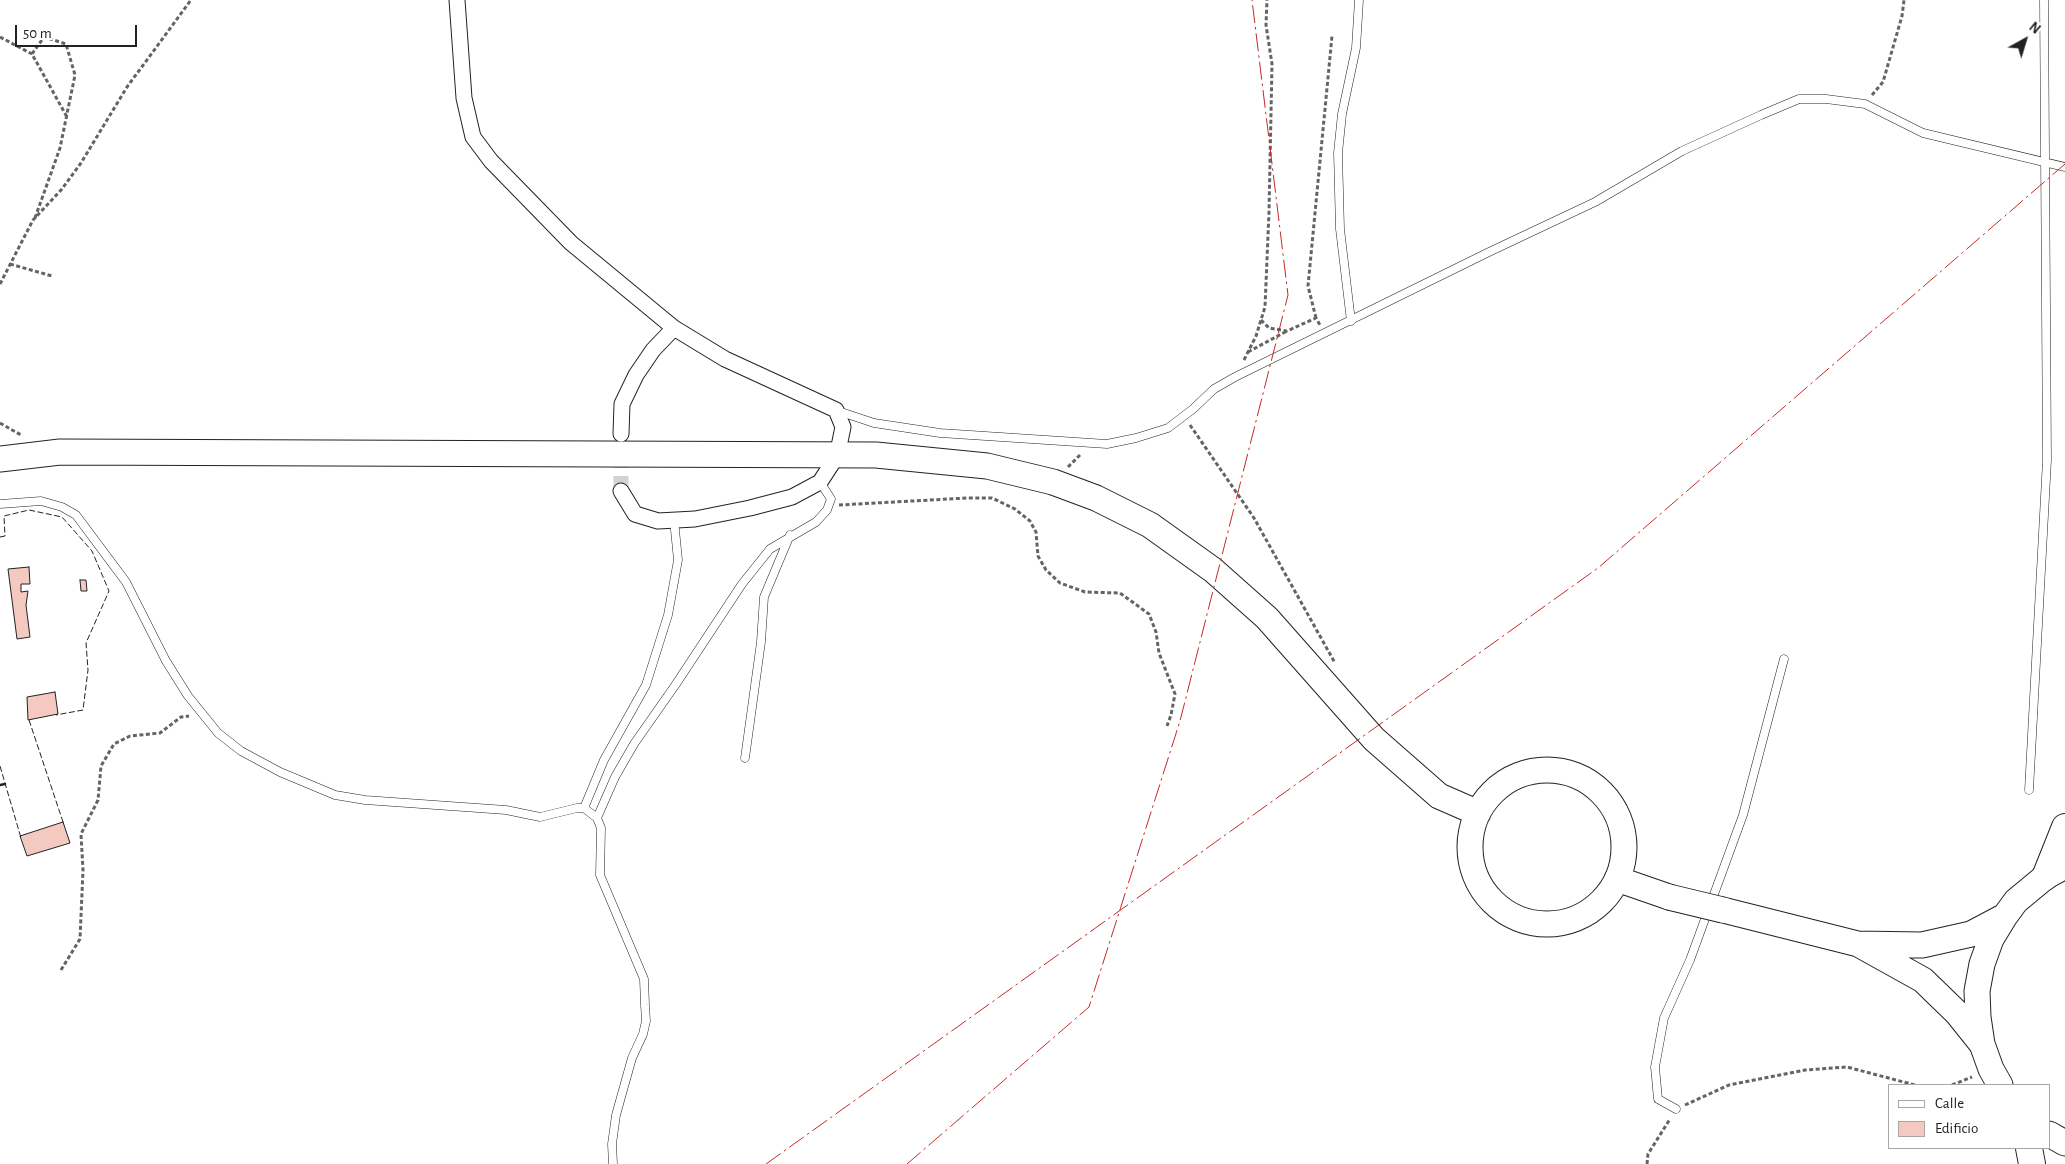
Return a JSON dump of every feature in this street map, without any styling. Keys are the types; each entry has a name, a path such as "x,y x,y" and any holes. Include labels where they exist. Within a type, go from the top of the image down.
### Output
{"highway":[{"path":"0,459 60,452 876,455 987,466 1053,482 1096,498 1150,525 1213,570 1267,618 1374,739 1439,796 1478,813"},
{"path":"1539,770 1564,772 1588,782 1607,799 1620,821 1624,847 1620,872 1608,895 1590,912 1566,922 1542,924 1517,918 1496,905 1480,885 1471,862 1470,837 1478,813 1493,792 1514,777 1539,770"},
{"path":"1999,1084 1991,1069 1982,1044 1978,1017 1977,991 1982,964 2004,916 2023,895 2055,871 2065,827"},
{"path":"1616,879 1669,897 1858,944 1922,945 1971,934 2004,916"},
{"path":"1858,944 1923,980 1957,1013 1982,1044"},
{"path":"2050,1135 2065,1143"},
{"path":"2030,1149 2032,1164"}],"street":[{"path":"457,0 464,98 473,137 491,161 571,243 674,328 725,359 836,410 843,427 837,456 820,482 792,497 695,519 658,521 635,514 621,491"},
{"path":"621,434 622,404 636,375 652,350 674,328"}],"lane":[{"path":"1351,321 1340,229 1338,153 1342,114 1356,48 1359,0"},
{"path":"2029,790 2046,460 2044,0"},
{"path":"836,410 874,424 940,433 1107,444 1136,438 1168,428 1214,388 1235,377 1595,202 1682,152 1761,114 1799,99 1826,99 1865,104 1923,133 2065,167"},
{"path":"597,818 615,776 634,744 742,584 770,549 816,522 829,505 831,499 820,482"},
{"path":"0,504 41,501 62,507 76,515 126,582 166,661 202,715 218,733 241,751 280,772 335,795 365,800 506,810 540,817 584,808 597,818 601,828 600,875 644,979 646,1021 643,1034 632,1058 616,1115 612,1144 613,1164"},
{"path":"584,808 604,760 646,685 665,624 678,560 674,520"},
{"path":"745,758 761,642 764,597 790,536"},
{"path":"1676,1108 1658,1099 1656,1067 1664,1018 1690,960 1743,816 1784,659"}],"path":[{"path":"34,220 62,189 81,163 127,87 191,0"},
{"path":"1235,377 1256,336 1264,307 1268,256 1272,84 1272,64 1266,25 1267,0"},
{"path":"1865,104 1883,82 1902,16 1904,0"},
{"path":"0,284 34,220 60,148 75,75 66,44 44,36 32,54"},
{"path":"1326,334 1316,318 1308,286 1332,36"},
{"path":"0,37 32,54 67,118"},
{"path":"10,264 52,276"},
{"path":"1248,352 1316,318"},
{"path":"1261,320 1269,328 1287,331"},
{"path":"1184,416 1254,518 1336,667"},
{"path":"1053,482 1093,443"},
{"path":"829,505 992,498 1015,509 1030,521 1036,532 1038,556 1046,570 1060,583 1085,592 1120,593 1149,614 1156,632 1159,653 1174,694 1172,715 1166,726"},
{"path":"61,970 80,939 83,870 81,834 98,800 101,766 114,744 130,736 160,733 181,717 202,715"},
{"path":"1647,1164 1648,1154 1676,1108 1729,1085 1805,1070 1847,1067 1911,1084"}],"building":[{"path":"29,567 30,584 21,584 21,592 28,591 26,605 30,637 17,639 8,569"},
{"path":"80,580 86,580 87,591 81,591"},
{"path":"55,692 58,714 28,720 27,697"},
{"path":"63,822 70,843 27,856 20,836"}],"tunnel":[{"path":"621,448 621,491"}],"fence":[{"path":"0,537 5,536 4,516 29,510 62,517 92,551 109,591 86,643 88,670 83,710 56,715"},
{"path":"29,720 64,825"},
{"path":"0,766 21,838"}],"wall":[{"path":"0,785 5,784"}],"power":[{"path":"907,1164 1089,1007 1180,721 1288,295 1252,0"},
{"path":"766,1164 1598,568 2065,164"}]}
